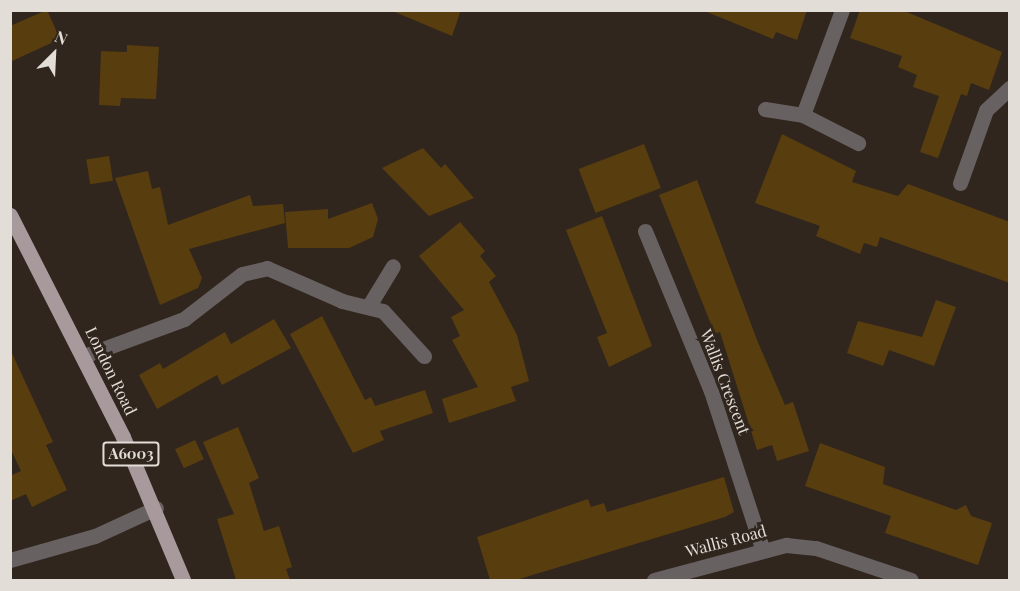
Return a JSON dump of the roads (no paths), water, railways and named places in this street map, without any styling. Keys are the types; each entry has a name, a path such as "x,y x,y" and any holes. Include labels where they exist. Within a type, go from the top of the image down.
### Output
{"main road":[{"name":"London Road","path":"10,215 84,356 156,508 183,580"}],"street":[{"path":"803,116 842,10"},
{"path":"960,183 986,110 1010,88"},
{"path":"765,109 803,116 858,143"},
{"name":"Wallis Crescent","path":"645,231 711,391 762,548"},
{"path":"370,304 393,266"},
{"path":"84,356 184,319 242,274 267,268 342,301 370,304 398,322 424,356"},
{"path":"10,560 95,536 156,508"},
{"name":"Wallis Road","path":"654,580 762,548 816,548 911,580"}]}
